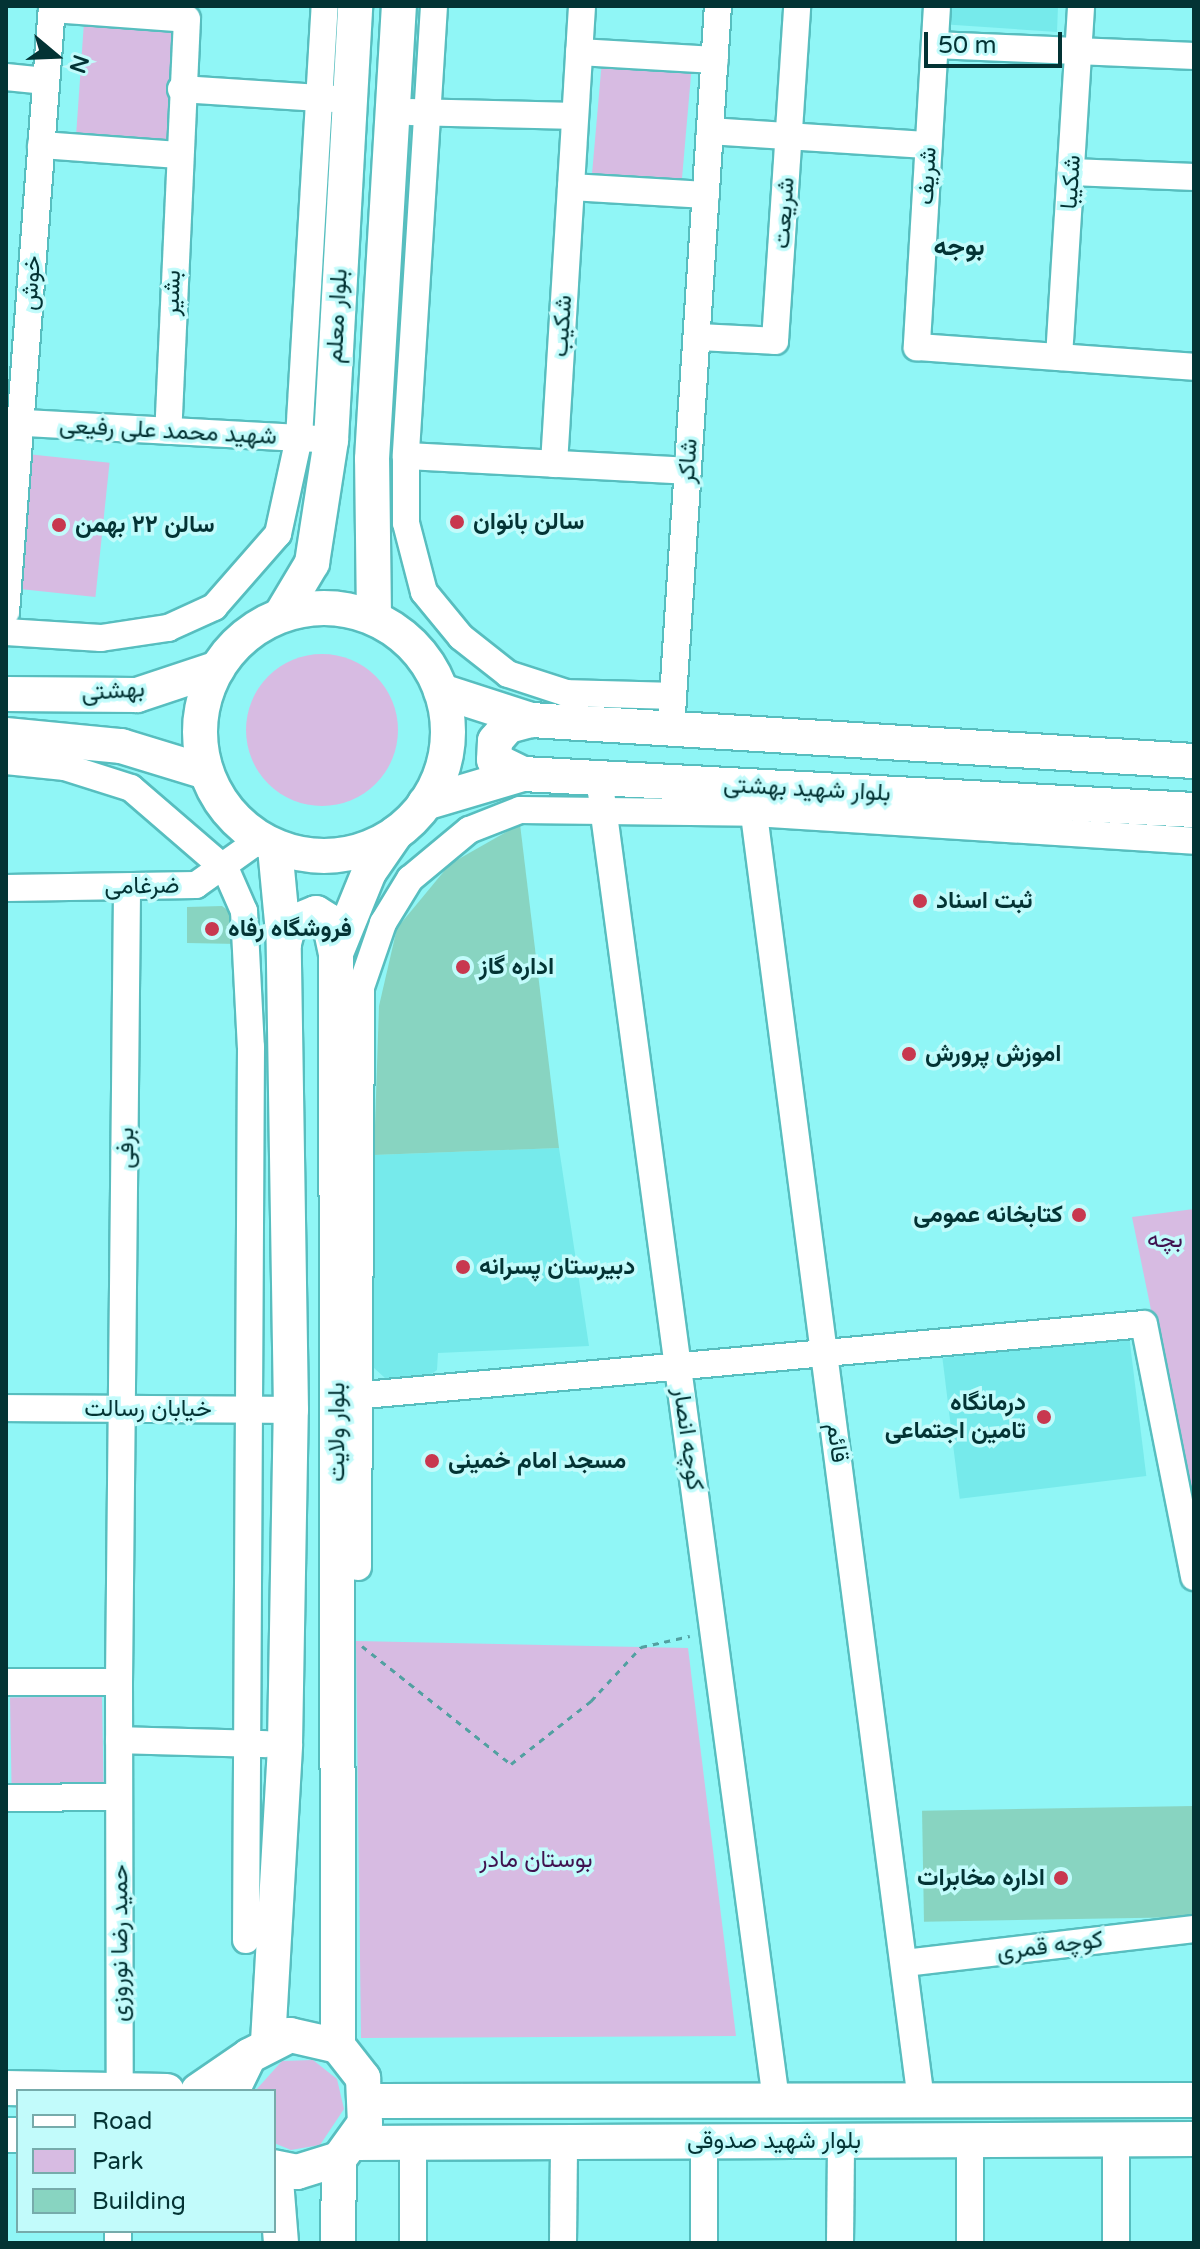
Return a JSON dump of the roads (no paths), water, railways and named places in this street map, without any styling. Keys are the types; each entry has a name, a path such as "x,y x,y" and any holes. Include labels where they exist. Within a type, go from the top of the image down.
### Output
{"main road":[{"name":"بلوار معلم","path":"281,615 312,563 332,99 355,6"},
{"name":"بلوار معلم","path":"374,618 372,459 388,111 399,6"},
{"path":"328,608 374,618 426,661 441,691 446,753 425,803 396,833 344,853 316,856 268,842 239,823 206,772 200,719 218,668 256,628 281,615 328,608"},
{"name":"بهشتی","path":"6,694 137,695 218,668"},
{"path":"441,691 531,720"},
{"path":"523,774 494,760 495,741 508,726 531,720 672,712 1194,761"},
{"name":"بهشتی","path":"6,735 121,746 206,772"},
{"name":"بلوار شهید بهشتی","path":"425,803 523,774 601,792 752,800 1194,810"},
{"name":"بلوار ولایت","path":"338,2046 348,1396 336,953 369,872 396,833"},
{"name":"بلوار ولایت","path":"258,2049 285,1744 291,1410 284,943 268,842"},
{"path":"284,943 289,924 316,913 329,921 336,953"},
{"path":"201,2089 258,2049 313,2036 338,2046 363,2078 368,2101 347,2151 338,2243"},
{"path":"233,2089 258,2049"},
{"path":"6,2088 63,2089"},
{"name":"بلوار شهید صدوقی","path":"368,2101 1194,2100"},
{"name":"بلوار شهید صدوقی","path":"276,2168 319,2169 347,2151 413,2143 1194,2139"},
{"path":"276,2189 281,2243"}],"street":[{"path":"181,89 332,99 325,6"},
{"path":"434,6 406,456 406,523 424,592 461,637 508,674 566,693 672,712"},
{"path":"582,6 579,52 715,60 718,6"},
{"name":"شریعت","path":"697,337 775,341 797,6"},
{"name":"شریف","path":"937,6 917,347 1059,357"},
{"name":"شکیبا","path":"1059,357 1081,6"},
{"path":"52,7 187,12"},
{"name":"خوش","path":"6,612 13,423 52,7"},
{"name":"بشیر","path":"168,431 176,155 187,12"},
{"path":"935,45 1194,56"},
{"name":"شکیب","path":"554,464 579,52"},
{"name":"شاکر","path":"672,712 715,60"},
{"path":"6,77 46,81"},
{"path":"388,111 575,116"},
{"path":"710,131 929,145"},
{"path":"41,145 176,155"},
{"path":"1072,172 1194,177"},
{"path":"571,187 706,195"},
{"path":"1059,357 1194,367"},
{"name":"شهید محمد علی رفیعی","path":"13,423 315,439"},
{"path":"6,632 101,638 168,628 214,607 278,534 315,439"},
{"path":"406,456 688,471"},
{"path":"6,761 65,767 131,788 226,870 244,911 251,1047 246,1940"},
{"path":"358,1567 348,1396 361,987 383,923 410,879 469,830 520,810 601,792"},
{"name":"کوچه انصار","path":"601,792 776,2100"},
{"path":"752,800 1194,841"},
{"name":"قائم","path":"752,800 921,2100"},
{"name":"ضرغامی","path":"6,888 196,885 226,870 268,842"},
{"name":"برفی","path":"125,1409 127,887"},
{"path":"348,1396 826,1357 1144,1324 1194,1577"},
{"name":"خیابان رسالت","path":"6,1408 291,1410"},
{"path":"6,1682 119,1682 125,1409"},
{"name":"حمید رضا نوروزی","path":"119,1682 120,2089"},
{"path":"119,1740 285,1744"},
{"path":"6,1798 119,1797"},
{"name":"کوچه قمری","path":"905,1963 1194,1929"},
{"path":"970,2140 970,2243"},
{"path":"1116,2140 1116,2243"},
{"path":"840,2243 841,2141"},
{"path":"563,2243 564,2142"},
{"path":"704,2142 704,2243"},
{"path":"413,2143 413,2243"}],"place":[{"name":"سالن بانوان","path":"457,522"},
{"name":"سالن ۲۲ بهمن","path":"59,525"},
{"name":"ثبت اسناد","path":"920,901"},
{"name":"فروشگاه رفاه","path":"212,929"},
{"name":"اداره گاز","path":"463,967"},
{"name":"اموزش پرورش","path":"909,1054"},
{"name":"کتابخانه عمومی","path":"1079,1215"},
{"name":"دبیرستان پسرانه","path":"463,1267"},
{"name":"درمانگاه تامین اجتماعی","path":"1044,1417"},
{"name":"مسجد امام خمینی","path":"432,1461"},
{"name":"اداره مخابرات","path":"1061,1878"}],"district":[{"name":"بوجه","path":"959,247"}],"park label":[{"name":"بچه","path":"1165,1240"},
{"name":"بوستان مادر","path":"536,1860"}]}
